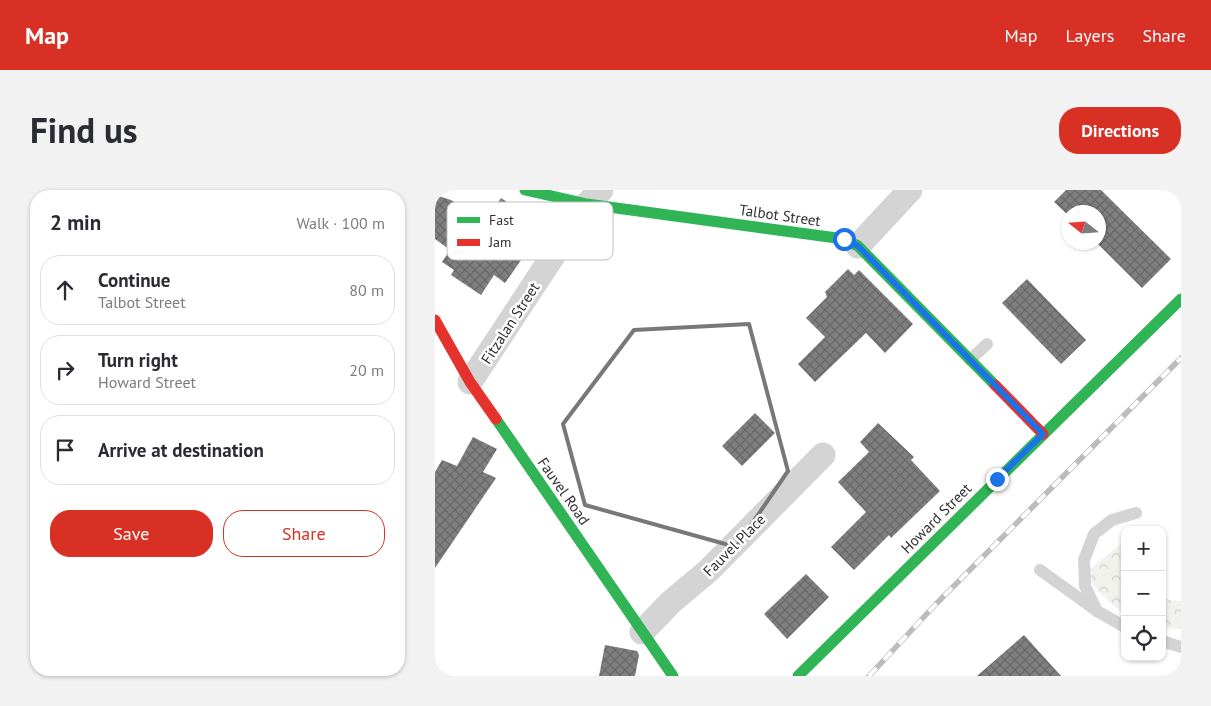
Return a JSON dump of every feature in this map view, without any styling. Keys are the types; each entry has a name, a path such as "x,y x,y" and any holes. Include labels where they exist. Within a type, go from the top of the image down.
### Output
{"street":[{"name":"Talbot Street","path":"525,190 594,197 844,239 858,246 1043,434"},
{"path":"858,246 910,190"},
{"name":"Fitzalan Street","path":"470,382 552,260"},
{"name":"Howard Street","path":"798,676 1181,299"},
{"name":"Fauvel Road","path":"435,320 470,382 673,676"},
{"name":"Fauvel Place","path":"642,632 671,602 708,571 823,455"}],"lane":[{"path":"970,360 987,344"},
{"path":"1097,611 1085,586 1084,560 1094,534 1112,520 1136,512"},
{"path":"1040,570 1097,611 1121,625"},
{"path":"1166,643 1181,647"}],"highlighted area":[{"path":"749,324 788,471 736,547 585,505 563,424 634,330"}],"green space":[{"path":"1121,544 1121,612 1102,595 1084,574"},
{"path":"1166,599 1181,601 1181,629 1166,628"}],"building":[{"path":"1066,190 1101,190 1171,259 1142,288 1104,250 1106,250 1106,205 1061,205 1061,209 1054,202"},
{"path":"435,195 454,202 447,202 447,248 435,239"},
{"path":"501,198 507,202 498,202"},
{"path":"447,254 447,260 521,260 505,283 494,275 481,295 451,275 454,270 442,262"},
{"path":"848,269 854,275 859,270 913,324 885,353 866,333 815,382 798,364 825,337 806,318 827,297 825,292"},
{"path":"1027,279 1086,340 1061,364 1002,303"},
{"path":"755,413 775,433 742,466 722,446"},
{"path":"878,423 914,457 911,460 940,491 891,538 889,535 854,570 831,547 866,512 838,482 869,452 860,442"},
{"path":"473,437 497,449 483,472 496,478 435,568 435,472 442,460 457,466"},
{"path":"806,574 829,597 787,639 764,614"},
{"path":"1024,635 1061,676 977,676"},
{"path":"605,645 637,651 639,655 635,676 599,676"}],"railway":[{"path":"869,676 935,605 1181,358"}],"traffic: fast":[{"path":"525,190 578,202"},
{"path":"613,208 844,239 858,246 995,385"},
{"path":"798,676 1181,299"},
{"path":"496,419 673,676"}],"traffic: jam":[{"path":"435,320 470,382 496,419"},
{"path":"995,385 1043,434"}],"route":[{"path":"844,239 858,246 1043,434 997,479"}]}
